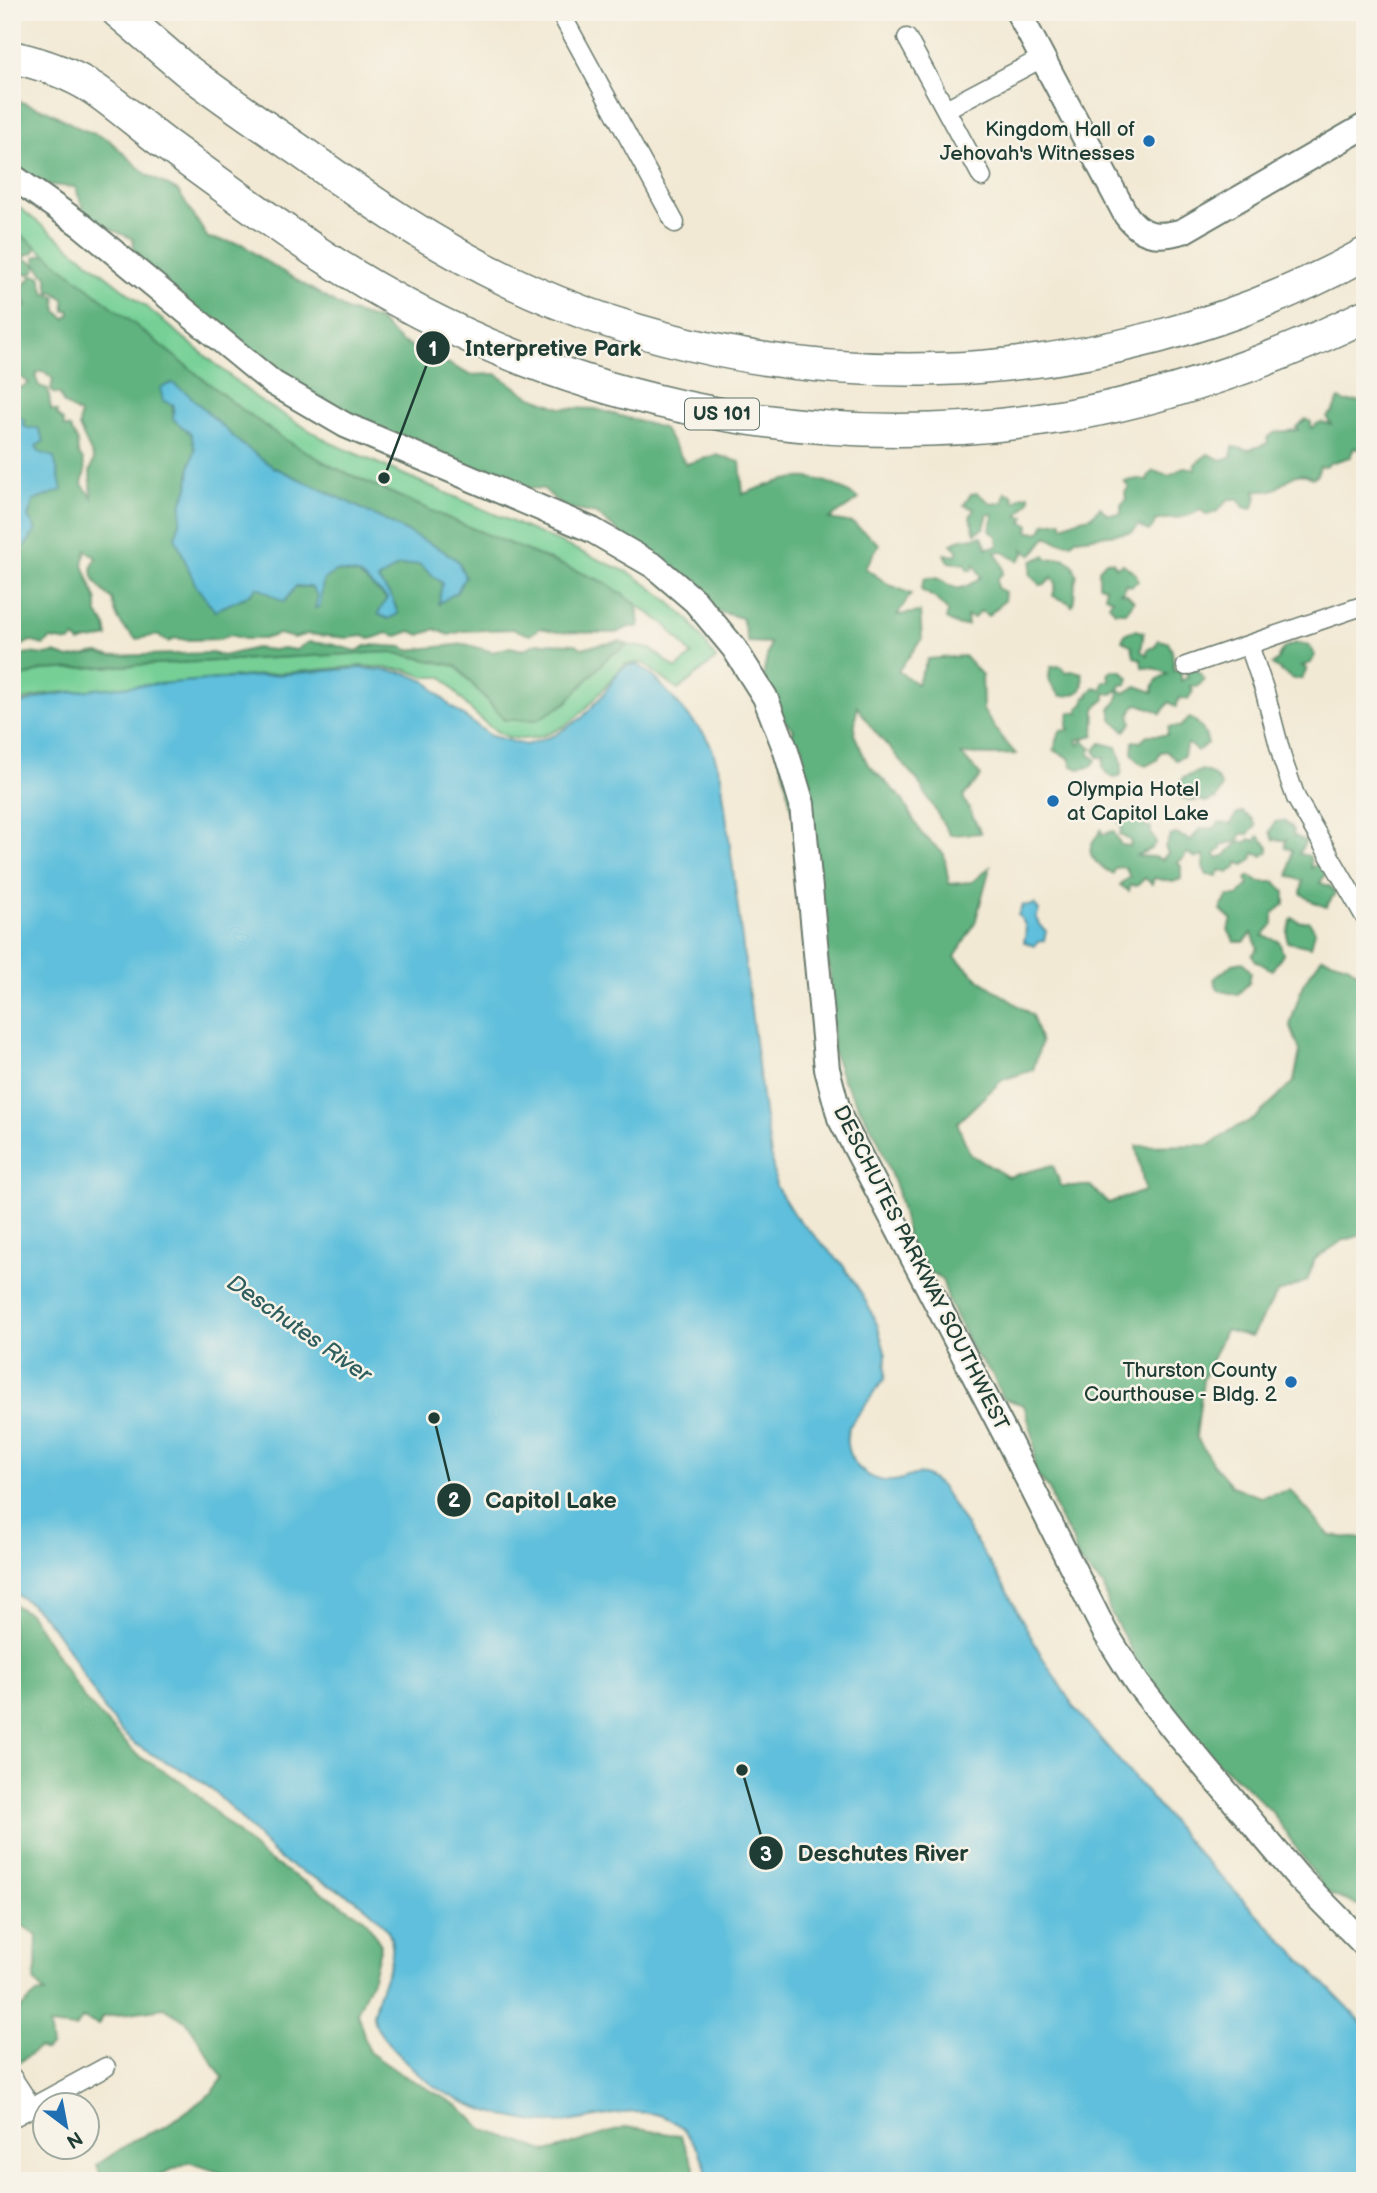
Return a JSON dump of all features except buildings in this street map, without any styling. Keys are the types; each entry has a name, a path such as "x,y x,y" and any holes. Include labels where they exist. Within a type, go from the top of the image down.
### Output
{"highway":[{"path":"96,12 155,54 187,71"},
{"path":"118,12 187,71 414,229 505,279 552,300 601,319 691,344 758,357 853,367 922,370 1033,363 1144,342 1198,326 1303,285 1365,254"},
{"path":"12,57 47,68 93,88 137,123"},
{"path":"12,79 53,89 137,123"},
{"name":"US 101","path":"137,123 320,254 424,316 488,346 561,374 658,402 715,413 807,425 874,429 958,427 1033,421 1153,397 1227,374 1293,349 1365,316"}],"street":[{"path":"561,12 676,223"},
{"path":"1018,12 1133,225 1144,233 1170,235 1183,230 1365,126"},
{"path":"907,38 982,177"},
{"path":"946,108 1042,58"},
{"name":"DESCHUTES PARKWAY SOUTHWEST","path":"12,176 81,225 274,383 345,425 592,530 654,566 695,601 734,648 765,698 785,748 802,804 827,1069 840,1118 1105,1632 1157,1708 1228,1795 1298,1877 1365,1945"},
{"path":"1186,666 1365,605"},
{"path":"1249,645 1296,798 1359,892 1365,917"},
{"path":"12,2118 106,2067"},
{"path":"12,2077 31,2106"}],"green space":[{"path":"12,99 48,111 79,128 108,139 147,175 178,191 208,238 242,244 348,311 378,320 401,342 470,375 496,374 529,396 561,408 596,409 663,428 686,464 717,455 740,462 743,494 789,479 802,478 828,482 859,499 829,519 853,523 879,544 865,568 888,584 911,594 897,615 920,612 922,639 898,671 917,684 928,659 964,656 982,675 983,710 1016,754 961,754 981,776 963,797 981,833 950,835 918,781 871,727 857,706 854,734 867,763 902,799 921,833 944,854 949,884 972,882 990,867 975,923 955,957 981,981 1032,1015 1041,1043 1033,1070 1002,1080 957,1123 970,1154 1008,1177 1053,1165 1061,1186 1090,1186 1108,1203 1145,1191 1136,1146 1210,1145 1234,1128 1254,1119 1294,1081 1300,1051 1290,1025 1303,984 1322,957 1349,966 1365,979 1365,1234 1342,1241 1315,1259 1307,1281 1277,1293 1251,1337 1225,1330 1203,1380 1196,1437 1213,1464 1232,1486 1260,1497 1290,1490 1330,1536 1365,1539 1365,1908 1327,1893 1271,1811 1242,1782 1211,1758 1149,1683 1109,1609 1104,1587 1078,1560 1072,1538 1059,1519 1049,1489 1034,1471 1034,1439 1024,1405 1002,1398 993,1375 975,1354 950,1305 942,1279 914,1264 897,1191 877,1137 843,1080 833,1052 830,972 778,747 794,730 763,699 764,671 770,643 748,642 742,618 716,611 597,514 564,508 544,489 517,487 418,451 364,419 327,408 136,270 133,239 88,219 75,187 49,185 12,168"},
{"path":"12,202 259,400 331,443 632,574 664,597 690,621 716,659 678,690 643,663 625,664 593,701 563,727 541,736 518,739 488,725 443,677 425,677 407,670 362,666 45,694 12,704 12,681 42,670 391,652 456,666 504,720 588,677 608,657 628,645 651,649 676,669 692,655 666,625 606,583 461,524 335,468 282,438 237,406 12,228"},
{"path":"12,228 37,247 33,253 24,256 27,260 36,264 35,257 46,254 237,406 282,438 335,468 461,524 606,583 637,605 639,627 629,627 616,633 558,632 540,628 530,635 513,629 463,631 449,635 435,629 420,635 411,631 397,636 387,633 371,639 363,636 348,638 307,634 294,638 279,634 263,639 245,639 230,635 219,639 176,638 168,642 158,635 136,639 120,622 112,599 95,581 92,570 96,558 86,550 83,565 97,601 97,614 106,626 108,637 80,643 75,638 69,642 51,639 43,645 30,641 23,645 12,642 12,602 23,608 18,596 12,591 12,552 25,546 39,452 27,428 21,424 25,422 12,412 12,385 20,388 29,383 17,374 12,376 12,288 27,306 21,287 31,275 40,276 45,294 55,296 57,311 65,319 70,314 69,310 65,311 64,299 54,292 49,292 47,277 37,265 34,272 22,275 21,280 12,286 17,260 12,257","holes":["37,372 45,372 53,379 53,393 60,394 63,403 80,414 79,427 94,459 90,472 92,497 82,484 85,471 83,460 78,453 77,440 70,428 64,427 57,411 51,410 48,389 39,386","172,383 240,443 273,467 439,548 458,561 465,577 440,603 442,583 419,564 398,566 377,580 392,598 398,613 388,619 378,614 387,599 358,574 336,571 323,580 318,596 311,587 257,587 243,598 215,611 175,537 195,450 191,434 173,419"]},
{"path":"1339,399 1345,402 1365,401 1365,451 1354,448 1350,457 1325,467 1320,466 1317,475 1312,478 1297,475 1274,489 1254,490 1257,497 1252,509 1244,507 1238,499 1229,499 1216,512 1207,515 1200,509 1184,517 1155,521 1148,531 1139,525 1132,532 1076,539 1071,543 1058,542 1047,536 1031,555 1023,549 1024,554 1018,561 1002,551 995,552 1002,564 1003,573 997,579 997,588 1005,592 1004,601 988,616 981,611 974,618 967,616 968,625 959,626 946,619 948,611 935,598 921,590 924,579 939,579 955,588 961,588 981,577 974,564 972,570 967,570 966,564 949,562 945,554 955,556 958,551 951,544 982,536 987,548 998,546 997,536 990,531 993,515 988,513 984,528 975,533 970,517 974,509 964,505 971,494 977,493 992,504 1003,502 1005,492 1014,496 1013,500 1016,502 1029,495 1030,500 1018,516 1025,517 1022,522 1029,525 1028,532 1041,532 1045,523 1061,521 1063,526 1091,517 1100,507 1107,514 1121,514 1121,505 1126,500 1125,492 1129,487 1124,481 1148,481 1153,471 1169,476 1185,467 1195,469 1195,464 1208,454 1221,460 1231,457 1233,447 1249,450 1268,443 1267,438 1276,432 1298,430 1296,427 1306,419 1311,422 1311,428 1320,423 1331,424 1327,418 1334,412"},
{"path":"1045,556 1047,559 1064,558 1073,565 1077,576 1072,606 1053,596 1056,583 1052,577 1046,584 1040,585 1030,574 1032,561"},
{"path":"1106,561 1113,562 1116,567 1123,564 1136,574 1138,581 1131,586 1125,584 1124,590 1120,592 1127,594 1134,601 1126,612 1115,612 1109,604 1113,599 1105,596 1105,587 1099,585 1099,569"},
{"path":"1134,630 1144,632 1141,651 1147,655 1147,649 1155,647 1158,640 1168,642 1174,671 1181,669 1181,681 1188,677 1186,672 1195,668 1204,680 1197,687 1190,686 1193,691 1188,699 1179,698 1176,707 1169,702 1161,714 1154,709 1135,705 1130,714 1132,723 1125,731 1113,721 1110,708 1116,703 1119,693 1117,690 1113,694 1105,693 1105,699 1095,708 1094,735 1077,740 1079,745 1083,740 1092,748 1089,754 1096,760 1091,767 1079,769 1072,766 1069,758 1054,750 1060,731 1069,730 1067,726 1070,712 1079,713 1078,708 1084,704 1088,693 1095,688 1102,690 1104,681 1110,681 1108,675 1112,670 1122,671 1129,678 1127,684 1121,685 1119,689 1124,693 1137,686 1153,692 1157,680 1168,674 1142,667 1141,659 1134,657 1132,646 1122,640 1126,633"},
{"path":"619,641 628,645 608,657 566,703 537,720 505,720 456,666 391,652 42,670 12,681 12,657 29,653 55,653 69,658 98,653 110,656 212,653 223,656 256,648 296,650 308,642 357,651 368,645 403,647 408,650 465,644 493,652 510,647 523,650 537,643 575,644 582,648"},
{"path":"1296,643 1309,646 1315,655 1311,663 1302,666 1307,669 1302,679 1293,679 1272,665 1284,648"},
{"path":"1061,666 1065,672 1082,673 1082,689 1076,694 1061,696 1052,686 1049,679 1051,667"},
{"path":"1189,718 1204,731 1208,743 1197,751 1189,744 1184,756 1176,760 1166,751 1160,752 1157,760 1146,766 1139,763 1132,753 1133,741 1141,742 1147,735 1167,735 1169,727 1180,727"},
{"path":"1101,743 1117,747 1122,763 1121,775 1114,778 1104,770 1104,757 1098,757 1095,750"},
{"path":"1202,770 1214,776 1222,787 1216,800 1213,798 1205,802 1198,799 1194,801 1180,797 1175,792 1183,778"},
{"path":"1128,812 1135,812 1135,818 1141,818 1146,827 1151,827 1151,834 1156,842 1151,849 1135,856 1162,860 1168,853 1165,847 1170,836 1176,834 1191,840 1200,829 1214,828 1219,823 1231,824 1235,816 1242,812 1252,819 1256,826 1248,834 1241,834 1234,843 1221,846 1215,856 1224,856 1239,842 1247,842 1250,839 1255,841 1259,836 1268,846 1268,852 1262,856 1254,853 1252,859 1244,865 1237,862 1236,868 1228,873 1220,870 1217,876 1207,875 1203,867 1204,856 1196,858 1187,853 1177,862 1181,866 1181,879 1173,882 1154,878 1152,884 1145,878 1137,886 1130,885 1129,891 1120,885 1130,877 1125,867 1115,868 1113,874 1097,863 1090,851 1101,830 1103,835 1113,831 1121,845 1131,846 1130,840 1120,835 1122,827 1118,821"},
{"path":"1284,821 1292,827 1294,836 1306,841 1299,854 1310,856 1311,868 1318,864 1327,871 1320,883 1330,886 1335,893 1326,907 1301,893 1303,881 1289,876 1292,850 1285,847 1286,840 1274,840 1270,832 1275,822"},
{"path":"1249,876 1260,882 1275,882 1285,892 1285,904 1273,913 1273,924 1263,936 1279,941 1283,954 1272,970 1256,961 1252,955 1258,949 1252,933 1244,942 1235,942 1228,930 1232,920 1220,909 1228,896 1238,896 1249,884 1246,879"},
{"path":"1292,918 1300,922 1309,921 1315,931 1311,947 1287,942"},
{"path":"1243,962 1251,972 1249,983 1237,995 1218,990 1214,979 1233,964"},
{"path":"12,1604 30,1614 86,1701 137,1755 185,1784 262,1856 365,1919 381,1945 373,1977 357,2012 369,2052 401,2074 459,2106 483,2129 547,2152 627,2127 681,2136 695,2169 690,2181 234,2181 233,2177 189,2162 146,2181 103,2181 97,2165 136,2139 165,2127 213,2092 223,2078 187,2022 164,2008 102,2017 98,2025 83,2018 75,2028 49,2025 52,2046 45,2051 38,2048 17,2064 12,2057 12,2016 38,1993 45,1993 34,1981 37,1935 12,1919"}],"water":[{"path":"172,383 187,393 240,443 273,467 439,548 458,561 465,577 457,592 439,603 442,583 419,564 398,566 378,580 392,598 398,614 388,619 378,614 387,598 358,574 336,571 323,581 320,607 315,608 318,596 311,587 296,586 284,602 257,587 243,598 215,611 196,586 175,537 195,450 191,434 173,419 174,405 163,401 160,388"},
{"path":"12,412 25,421 22,424 27,428 38,428 44,441 36,446 39,452 54,457 62,490 33,501 28,517 36,530 25,546 12,552"},
{"path":"628,665 639,665 657,680 705,735 712,748 721,776 776,1186 794,1215 842,1264 862,1294 877,1324 886,1355 885,1378 849,1427 847,1437 851,1457 863,1472 872,1477 892,1481 924,1475 942,1488 1004,1586 1041,1655 1075,1709 1197,1852 1365,2026 1365,2181 706,2181 705,2165 696,2146 678,2125 661,2116 642,2112 621,2113 556,2123 536,2122 490,2112 460,2100 432,2085 420,2075 375,2025 373,2013 392,1953 389,1934 383,1924 361,1903 281,1860 210,1788 192,1775 140,1747 122,1732 46,1619 12,1592 12,707 45,696 95,689 362,668 406,673 427,682 450,706 491,736 526,745 555,735 583,717 603,695 619,671"},
{"path":"1034,904 1039,910 1036,918 1046,931 1044,941 1034,946 1024,942 1026,927 1018,915 1023,905"}],"place":[{"name":"Kingdom Hall of Jehovah's Witnesses","path":"1149,141"},
{"name":"Interpretive Park","path":"384,478"},
{"name":"Olympia Hotel at Capitol Lake","path":"1053,801"},
{"name":"Thurston County Courthouse - Bldg. 2","path":"1291,1382"},
{"name":"Capitol Lake","path":"434,1418"},
{"name":"Deschutes River","path":"742,1770"}]}
